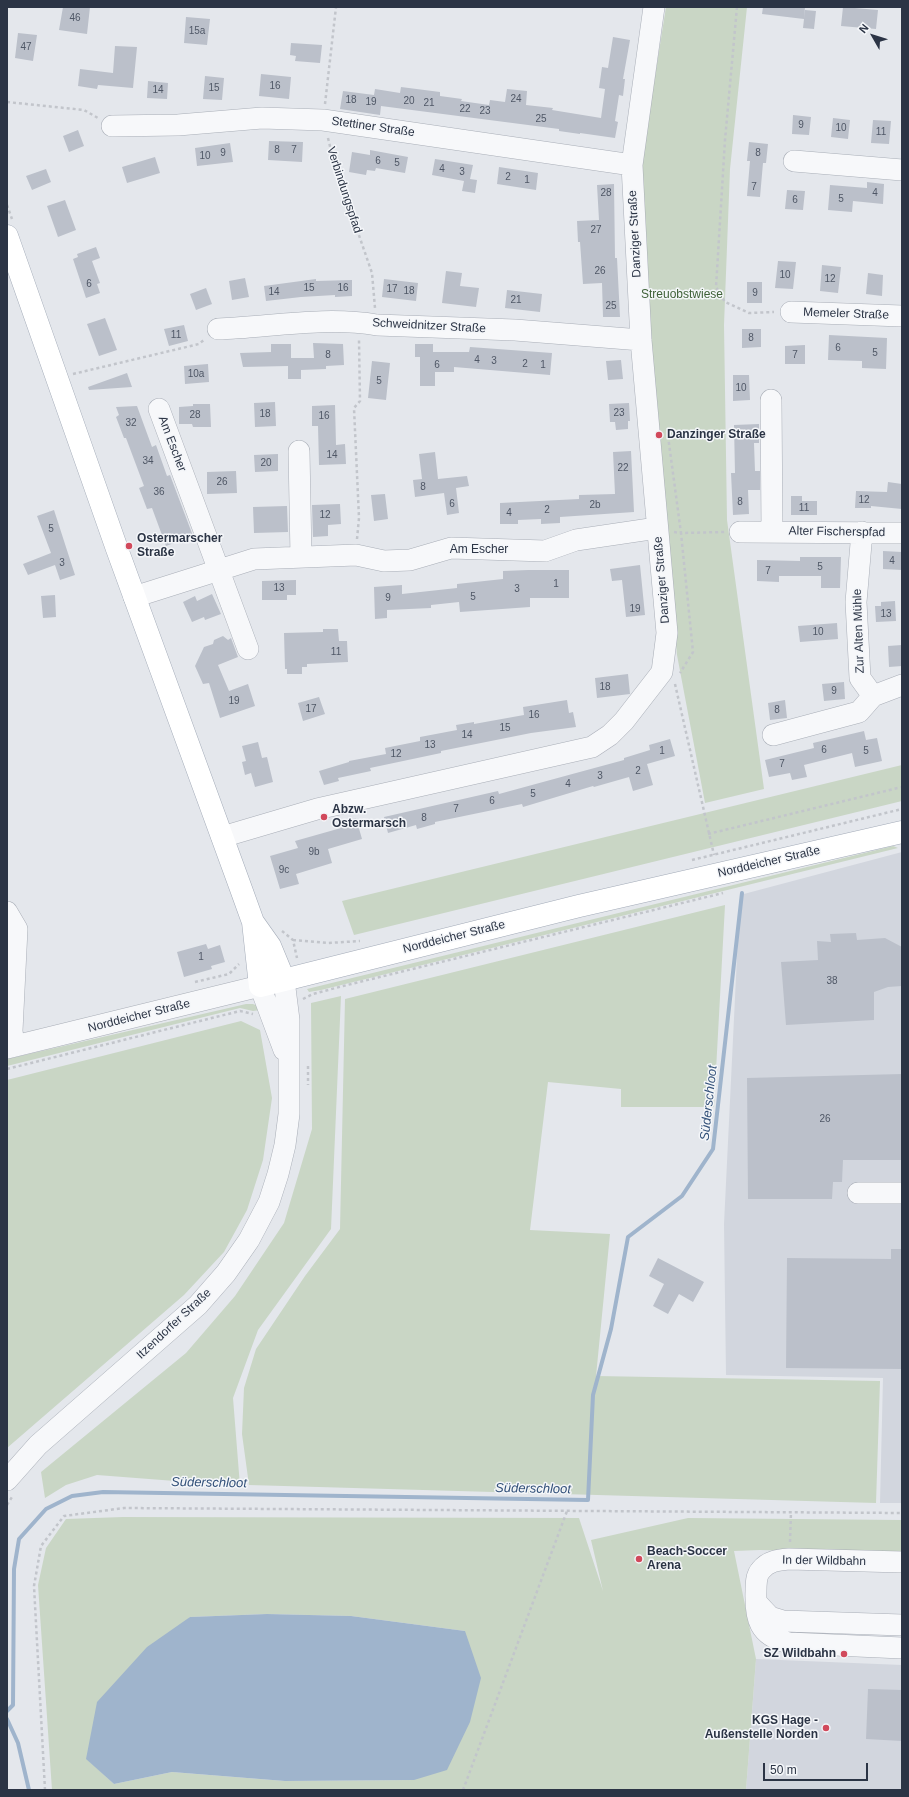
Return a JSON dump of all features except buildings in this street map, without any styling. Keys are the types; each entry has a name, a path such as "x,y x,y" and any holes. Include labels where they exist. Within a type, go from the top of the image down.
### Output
{"main road":[{"path":"7,236 134,597 253,922 270,946 284,980"},
{"name":"Norddeicher Straße","path":"260,986 579,906 902,832"},
{"path":"253,922 260,986"}],"street":[{"name":"Danziger Straße","path":"654,7 632,165 641,340 667,633 668,677"},
{"name":"Stettiner Straße","path":"112,126 178,125 262,118 323,120 632,165"},
{"path":"794,161 902,170"},
{"name":"Memeler Straße","path":"791,312 902,316"},
{"name":"Schweidnitzer Straße","path":"218,328 358,321 377,325 515,330 641,340"},
{"name":"Alter Fischerspfad","path":"771,400 772,531"},
{"name":"Am Escher","path":"159,409 220,569 248,649"},
{"path":"299,451 301,557"},
{"name":"Am Escher","path":"134,597 254,559 356,555 384,561 410,560 452,548 544,551 576,540 657,528"},
{"name":"Alter Fischerspfad","path":"730,532 862,532 902,534"},
{"name":"Zur Alten Mühle","path":"862,532 856,602 860,678 874,696"},
{"path":"222,838 332,806 592,747 610,735 668,677"},
{"path":"773,734 859,712 874,696 902,685"},
{"path":"7,912 17,929 10,1047"},
{"name":"Itzendorfer Straße","path":"7,1480 38,1445 198,1305 226,1273 249,1240 268,1202 278,1174 285,1145 289,1114 289,1020 284,980"},
{"name":"Itzendorfer Straße","path":"260,986 289,1060"},
{"name":"Norddeicher Straße","path":"10,1047 260,986"},
{"path":"858,1193 902,1193"},
{"name":"In der Wildbahn","path":"902,1562 789,1559 773,1561 760,1571 756,1583 756,1616 770,1635 780,1641 789,1643 902,1648"},
{"path":"756,1602 770,1617 783,1621 902,1625"}],"path":[{"name":"Verbindungspfad","path":"336,7 323,120 334,163 372,273 377,325"},
{"path":"737,7 724,140 716,287 725,302 749,312 791,312"},
{"path":"7,102 84,110 112,126"},
{"path":"66,375 199,344 218,328"},
{"path":"356,555 359,518 354,408 360,401 359,346"},
{"path":"668,433 681,533 693,652 668,677 714,855"},
{"path":"681,533 730,532"},
{"path":"708,834 902,787"},
{"path":"305,998 313,994 343,986 727,892"},
{"path":"191,983 229,974 238,966 244,954 255,950"},
{"path":"7,1070 240,1011 253,1014 269,1011"},
{"path":"45,1790 34,1586 41,1546 64,1516 124,1508 902,1513"},
{"path":"463,1790 567,1511"},
{"path":"789,1559 791,1512"}],"shaded area":[{"path":"902,852 902,1503 880,1503 883,1378 726,1375 724,1224 740,895"},
{"name":"KGS Hage - Außenstelle Norden","path":"756,1659 902,1665 902,1790 746,1790"}],"green space":[{"name":"Streuobstwiese","path":"666,7 747,7 730,169 724,325 727,520 764,789 705,803 677,655 648,340 641,165"},
{"path":"902,765 902,801 354,935 342,901"},
{"path":"893,846 898,848 321,990 309,992 307,989"},
{"path":"725,905 714,1107 621,1107 621,1089 548,1082 530,1230 610,1234 596,1376 880,1381 876,1503 249,1485 242,1434 244,1388 256,1349 305,1276 340,1229 345,999"},
{"path":"341,996 331,1229 258,1330 233,1398 240,1486 97,1475 66,1485 45,1498 41,1472 186,1353 235,1296 284,1223 312,1129 311,1003"},
{"path":"246,1004 253,1004 260,1007 260,1010 253,1011 240,1008 7,1066 7,1059"},
{"path":"241,1021 260,1030 272,1098 263,1160 247,1210 224,1252 184,1295 7,1448 7,1080"},
{"path":"123,1517 579,1518 603,1591 591,1540 688,1518 902,1520 902,1554 760,1550 734,1551 756,1659 746,1790 52,1790 38,1585 46,1548 66,1519","holes":["267,1614 351,1616 465,1631 414,1780 285,1781 172,1772 114,1784 87,1759 190,1617"]}],"water":[{"path":"267,1614 351,1616 465,1631 481,1678 470,1722 447,1770 414,1780 285,1781 172,1772 114,1784 86,1759 97,1702 147,1647 190,1617"}],"waterway":[{"name":"Süderschloot","path":"7,1711 13,1705 14,1569 19,1539 46,1509 72,1496 103,1492 588,1500 593,1395 611,1329 628,1237 682,1196 713,1149 742,893"},
{"path":"7,1719 18,1743 29,1790"}],"place":[{"name":"Danzinger Straße","path":"659,435"},
{"name":"Ostermarscher Straße","path":"129,546"},
{"name":"Abzw. Ostermarsch","path":"324,817"},
{"name":"Beach-Soccer Arena","path":"639,1559"},
{"name":"SZ Wildbahn","path":"844,1654"},
{"name":"KGS Hage - Außenstelle Norden","path":"826,1728"}]}
